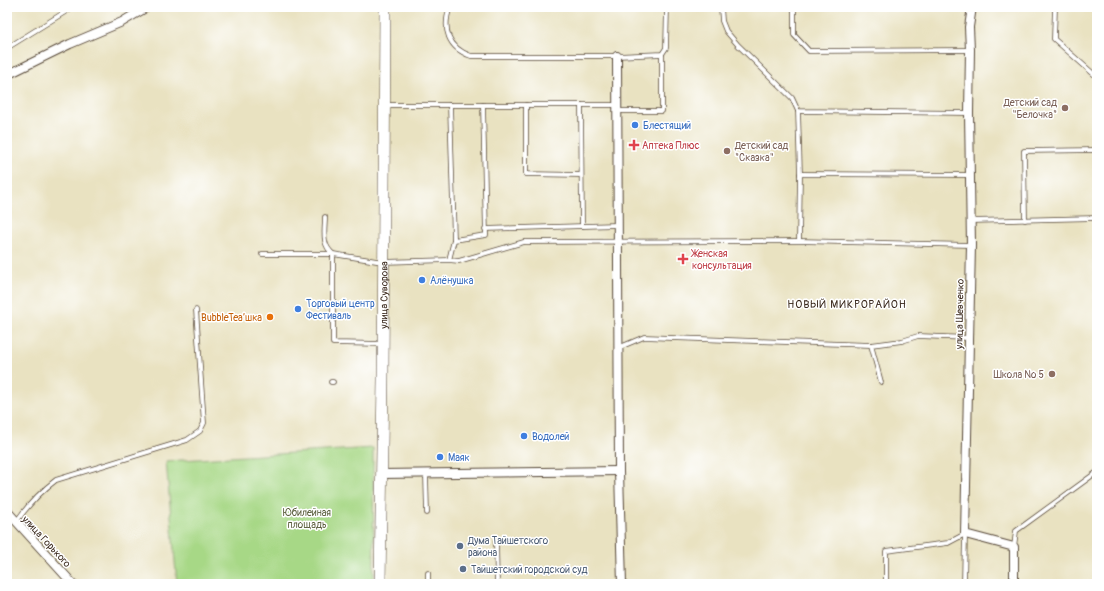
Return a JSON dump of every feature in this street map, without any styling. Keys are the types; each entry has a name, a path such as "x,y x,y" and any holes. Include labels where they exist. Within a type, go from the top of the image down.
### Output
{"street":[{"path":"7,74 70,44 122,22 147,7"},
{"name":"улица Суворова","path":"380,584 385,7"},
{"name":"улица Шевченко","path":"964,534 971,245 969,175 969,27 972,7"},
{"path":"617,56 619,471 622,584"},
{"path":"381,474 619,471"},
{"name":"улица Горького","path":"7,511 73,584"},
{"path":"7,523 16,522"},
{"path":"964,534 1014,547 1014,584"}],"lane":[{"path":"7,48 73,7"},
{"path":"450,7 447,16 448,34 451,43 460,52 471,56 617,56 662,54"},
{"path":"384,105 581,105 662,111 662,54 666,48 667,7"},
{"path":"720,7 722,20 726,31 738,45 792,98 798,112 800,174 799,241"},
{"path":"795,7 794,35 810,51 970,50"},
{"path":"1055,7 1054,40 1097,77"},
{"path":"449,260 454,240 450,105"},
{"path":"454,240 486,235 483,105"},
{"path":"526,105 526,174 581,175"},
{"path":"581,105 582,226"},
{"path":"798,112 969,113"},
{"path":"1025,220 1024,150 1097,150"},
{"path":"800,174 969,175"},
{"path":"325,217 325,242 327,249 333,254"},
{"path":"970,221 1097,218"},
{"path":"485,229 617,225"},
{"path":"262,254 333,254 383,262 459,260 524,242 799,241 971,245"},
{"path":"333,254 333,343 383,344"},
{"path":"16,522 40,492 56,480 187,440 200,431 204,423 196,310"},
{"path":"618,348 644,337 871,345 902,341 918,336 969,338"},
{"path":"871,345 881,382"},
{"path":"1014,547 1016,531 1097,472"},
{"path":"426,474 427,513"},
{"path":"886,584 886,551 948,543 964,534 964,584"},
{"path":"496,541 497,584"},
{"path":"428,573 428,584"}],"green space":[{"name":"Юбилейная площадь","path":"373,448 374,584 177,584 166,461"}],"place":[{"name":"Детский сад \"Белочка\"","path":"1065,108"},
{"name":"Блестящий","path":"635,125"},
{"name":"Аптека Плюс","path":"634,145"},
{"name":"Детский сад \"Сказка\"","path":"727,151"},
{"name":"Женская консультация","path":"683,259"},
{"name":"Алёнушка","path":"422,280"},
{"name":"Торговый центр Фестиваль","path":"298,309"},
{"name":"BubbleTea’шка","path":"270,317"},
{"name":"Школа № 5","path":"1052,374"},
{"name":"Водолей","path":"524,436"},
{"name":"Маяк","path":"440,457"},
{"name":"Дума Тайшетского района","path":"460,546"},
{"name":"Тайшетский городской суд","path":"463,569"}],"district":[{"name":"НОВЫЙ МИКРОРАЙОН","path":"847,304"}]}
